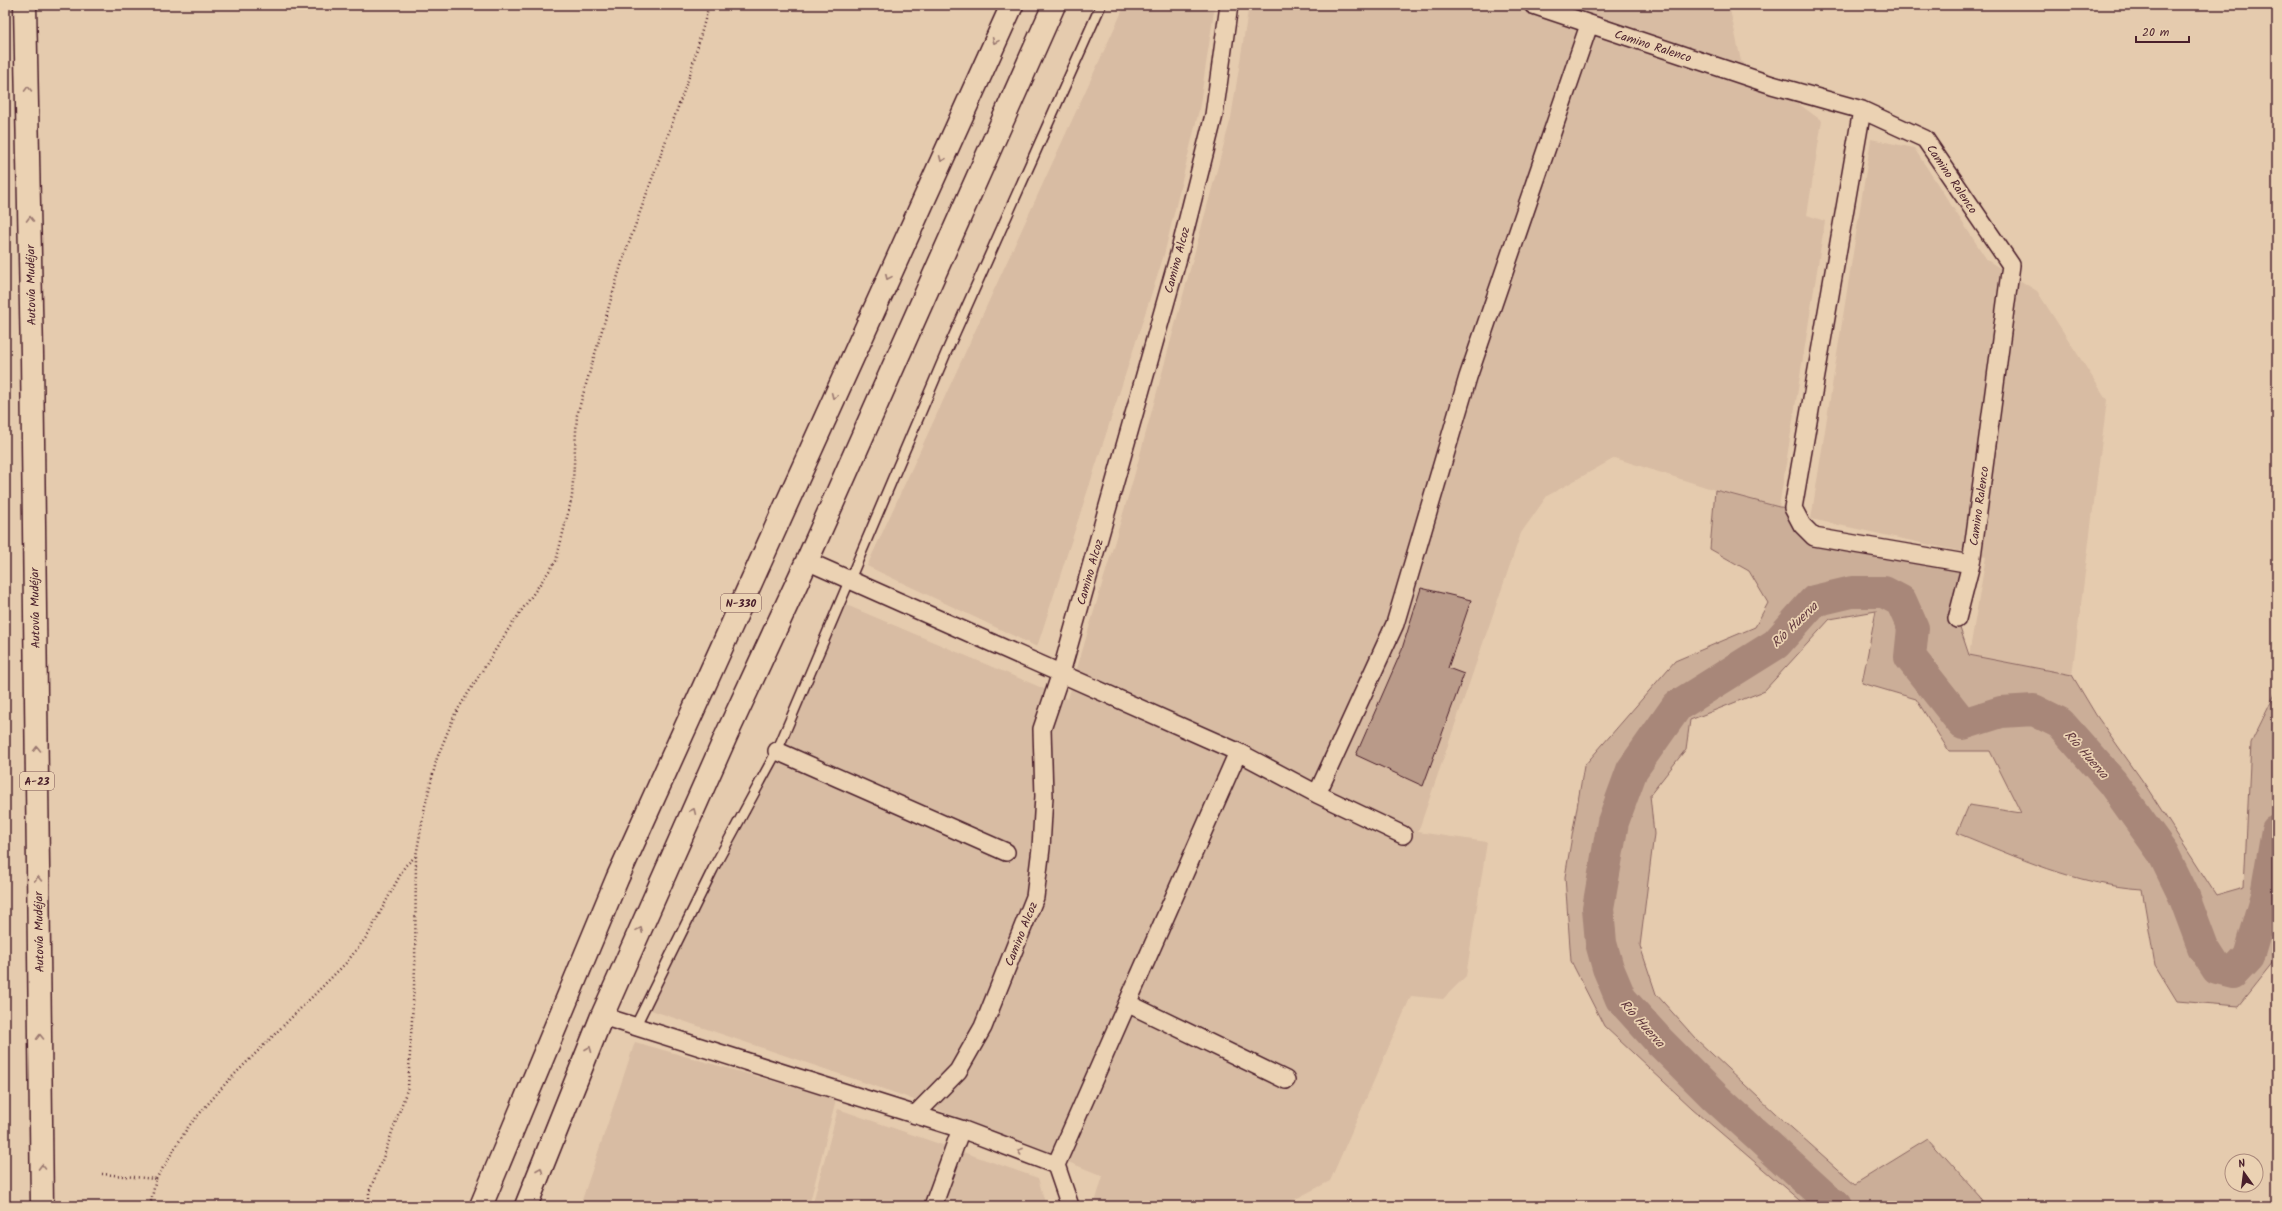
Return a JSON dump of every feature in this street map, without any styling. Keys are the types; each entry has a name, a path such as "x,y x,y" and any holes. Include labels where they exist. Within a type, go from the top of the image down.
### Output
{"highway":[{"name":"N-330","path":"481,1206 617,879 1012,5"},
{"path":"526,1206 602,1016 726,736 807,561 1054,5"},
{"name":"Autovía Mudéjar","path":"27,7 42,1206"}],"street":[{"name":"Camino Alcoz","path":"915,1115 958,1071 984,1027 1036,897 1044,796 1042,730 1061,673 1178,258 1214,115 1229,5"},
{"name":"Camino Ralenco","path":"1533,5 1588,25 1772,85 1862,110 1925,139 2011,265 1971,564 1957,619"},
{"path":"1317,794 1395,624 1468,377 1588,25"},
{"path":"1862,110 1793,508 1802,525 1814,537 1971,564"},
{"path":"807,561 849,578 1238,752 1317,794 1403,835"},
{"path":"777,751 1006,852"},
{"path":"1070,1206 1056,1165 1129,1004 1238,752"},
{"path":"1129,1004 1286,1080"},
{"path":"602,1016 961,1129 1056,1165"},
{"path":"932,1206 961,1129"}],"lane":[{"path":"635,1027 713,869 777,751 849,578 1101,5"}],"path":[{"path":"369,1206 369,1192 383,1158 408,1087 415,969 416,856 425,806 438,758 455,714 508,630 556,561 572,497 577,415 622,262 690,74 709,5"},
{"path":"150,1206 156,1179 188,1127 227,1082 346,963 368,935 405,866 416,856"},
{"path":"102,1174 156,1179"}],"shaded area":[{"path":"1125,5 1215,5 1199,110 1164,255 1037,647 867,566"},
{"path":"1249,5 1729,5 1741,61 1822,121 1807,215 1825,221 1779,507 1715,490 1615,458 1547,496 1521,533 1418,832 1487,842 1466,976 1443,999 1411,996 1330,1181 1282,1206 1094,1206 1103,1176 904,1096 642,1007 844,604 1068,699 1135,473 1231,118"},
{"path":"1871,139 1914,148 1987,260 2037,291 2107,400 2072,675 1969,655 1986,557 1811,519"},
{"path":"1715,490 1779,507 1793,508 1814,537 1971,564 1957,619 1969,655 2072,675 2096,715 2144,783 2216,895 2244,887 2251,743 2277,690 2277,957 2238,1006 2177,1001 2155,965 2142,889 2094,882 2070,876 2024,860 1957,833 1969,805 2021,813 1990,751 1949,751 1916,699 1862,683 1876,611 1830,619 1764,691 1690,720 1686,749 1650,795 1654,834 1640,946 1656,994 1696,1039 1775,1113 1855,1184 1928,1139 1979,1196 1985,1206 1806,1206 1692,1108 1604,1026 1571,961 1565,877 1584,766 1675,661 1755,627 1768,603 1749,571 1710,549"},
{"path":"635,1042 836,1099 809,1206 580,1206"},
{"path":"838,1109 1038,1178 1046,1206 812,1206"}],"building":[{"path":"1421,588 1471,600 1448,668 1464,674 1423,786 1356,755 1401,652"}],"waterway":[{"name":"Río Huerva","path":"1837,1206 1828,1200 1716,1098 1659,1041 1621,999 1608,968 1601,943 1598,908 1613,822 1632,770 1677,706 1776,644 1814,601 1852,592 1884,592 1901,601 1913,628 1910,657 1963,724 2001,712 2034,710 2060,723 2112,782 2163,853 2184,896 2203,947 2217,969 2233,973 2248,957 2266,895 2277,830"}]}
